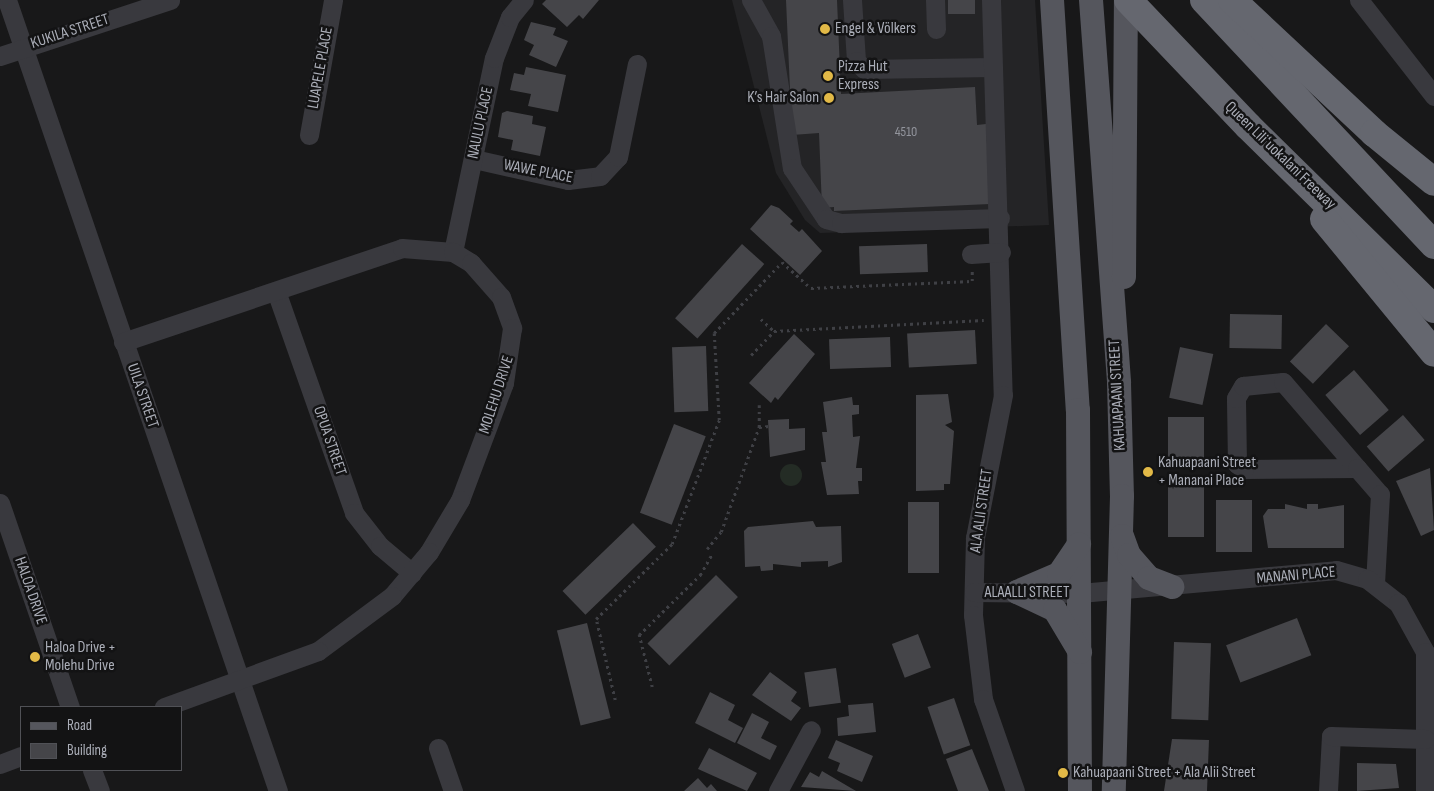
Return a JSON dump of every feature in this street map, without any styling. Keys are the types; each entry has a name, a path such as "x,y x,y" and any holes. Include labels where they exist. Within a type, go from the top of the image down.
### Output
{"highway":[{"name":"Queen Liliʻuokalani Freeway","path":"1127,0 1367,253 1434,309"},
{"path":"1204,0 1432,243"},
{"path":"1232,0 1374,133 1434,182"},
{"path":"1367,253 1434,353"}],"main road":[{"path":"1052,0 1078,410 1081,653 1080,791"},
{"name":"KAHUAPAANI STREET","path":"1091,0 1119,383 1120,589 1114,791"},
{"path":"1119,383 1126,237 1127,0"},
{"path":"1120,532 1138,567 1149,578 1172,587"},
{"path":"1018,592 1060,574 1079,544"},
{"path":"1018,592 1055,610 1081,653"}],"street":[{"name":"UILA STREET","path":"7,0 278,791"},
{"name":"KUKILA STREET","path":"0,56 170,0"},
{"name":"LUAPELE PLACE","path":"309,135 333,0"},
{"name":"NAULU PLACE","path":"453,252 474,160 494,58 510,17 524,0"},
{"path":"751,0 771,36 792,168 826,219 841,223 1000,223"},
{"path":"852,0 856,61 864,69 993,67"},
{"path":"935,0 940,29 944,0"},
{"path":"980,0 986,26"},
{"path":"986,26 991,0"},
{"path":"1359,0 1434,96"},
{"name":"ALA ALII STREET","path":"986,26 993,67 1001,252 1003,395 977,529 974,592 983,699 1015,791"},
{"name":"WAWE PLACE","path":"474,160 568,180 600,176 618,157 637,64"},
{"path":"123,342 402,248 453,252"},
{"name":"MOLEHU DRIVE","path":"167,706 240,682 300,659 349,631 412,573 460,500 510,362 512,328 501,297 482,272 453,252"},
{"path":"971,260 1001,252"},
{"name":"OPUA STREET","path":"276,291 354,513 380,546 412,573"},
{"path":"1358,468 1244,469 1237,464 1236,398 1243,386 1283,382 1358,468 1380,494 1375,583"},
{"name":"HALOA DRIVE","path":"0,503 70,706"},
{"name":"MANANI PLACE","path":"1080,593 1172,587 1336,570 1375,583 1398,603 1425,652 1426,739 1424,791"},
{"name":"ALAALLI STREET","path":"974,592 1080,593"},
{"path":"778,791 811,730"},
{"path":"1328,791 1331,736 1426,739"},
{"path":"438,748 453,791"},
{"path":"0,764 20,756"},
{"path":"92,771 100,791"}],"path":[{"path":"614,700 596,620 672,544 718,420 714,332 782,262 811,288 972,281 971,260"},
{"path":"761,319 774,331"},
{"path":"751,355 774,331 987,320"},
{"path":"707,549 721,532 759,426 758,405"},
{"path":"759,426 769,426"},
{"path":"652,688 639,635 700,575 712,554"}],"shaded area":[{"path":"732,0 1035,0 1049,225 820,233 805,220 776,173"},
{"path":"791,464 799,467 802,475 799,483 791,486 783,483 780,475 783,467"}],"building":[{"path":"546,0 599,0 583,19 579,15 567,27 542,4"},
{"path":"786,0 837,0 841,94 975,87 977,125 986,124 990,204 834,211 834,207 822,208 819,133 792,135"},
{"path":"948,0 975,0 975,14 948,14"},
{"path":"531,22 556,28 553,35 568,41 556,67 529,55 534,45 524,40"},
{"path":"526,67 566,75 558,112 528,106 531,94 510,90 514,73 524,75"},
{"path":"507,111 533,116 532,124 546,127 540,156 511,150 513,140 498,137 502,113"},
{"path":"771,205 779,208 793,221 790,224 799,232 802,229 822,251 800,275 750,229"},
{"path":"742,244 764,264 697,338 675,318"},
{"path":"927,244 928,272 860,274 859,246"},
{"path":"1230,314 1282,315 1281,349 1229,348"},
{"path":"1326,324 1349,346 1313,384 1290,361"},
{"path":"975,330 977,364 909,368 907,334"},
{"path":"794,334 815,354 778,400 775,397 771,403 749,383"},
{"path":"890,337 891,367 830,369 829,339"},
{"path":"706,346 708,411 674,412 672,347"},
{"path":"1180,347 1213,354 1202,405 1169,398"},
{"path":"1354,370 1389,410 1360,435 1325,395"},
{"path":"948,394 952,422 945,425 954,431 950,484 944,484 944,490 916,491 916,395"},
{"path":"852,397 853,405 859,405 859,414 852,415 853,437 860,436 856,468 862,468 862,481 858,481 859,494 827,495 821,462 826,462 822,432 827,432 823,402"},
{"path":"1403,415 1425,440 1388,471 1367,446"},
{"path":"1168,417 1204,417 1204,467 1168,467"},
{"path":"789,419 789,429 805,428 805,450 770,457 768,420"},
{"path":"674,424 706,436 672,525 640,513"},
{"path":"1430,468 1434,530 1421,536 1396,481"},
{"path":"1168,483 1204,483 1204,537 1168,537"},
{"path":"1216,500 1252,500 1252,552 1216,552"},
{"path":"908,502 939,502 939,573 908,573"},
{"path":"1285,504 1307,509 1307,504 1318,504 1318,509 1344,505 1344,548 1268,548 1263,516 1268,509 1285,509"},
{"path":"813,521 816,527 841,526 842,562 828,567 828,561 801,562 801,567 773,564 773,570 761,571 760,566 745,567 744,531 748,527"},
{"path":"633,523 656,547 585,615 563,591"},
{"path":"716,575 738,597 669,666 647,644"},
{"path":"1297,618 1311,655 1240,683 1226,645"},
{"path":"587,623 611,718 581,726 557,630"},
{"path":"918,634 931,668 905,678 892,644"},
{"path":"1174,642 1211,643 1208,720 1171,719"},
{"path":"836,668 841,703 809,707 804,672"},
{"path":"770,672 797,692 791,701 801,708 791,721 752,695"},
{"path":"710,692 735,705 728,720 743,728 735,743 695,723"},
{"path":"954,698 970,745 944,754 928,707"},
{"path":"873,703 876,732 838,736 837,718 849,716 848,705"},
{"path":"752,713 769,722 761,738 777,746 770,760 737,743"},
{"path":"1172,739 1209,740 1207,791 1164,791"},
{"path":"836,740 873,756 862,782 837,771 840,763 828,758"},
{"path":"709,748 757,773 747,791 698,769"},
{"path":"972,749 989,791 958,791 946,759"},
{"path":"1357,763 1396,764 1399,788 1357,791"},
{"path":"822,771 856,791 801,787 810,772 819,777"},
{"path":"698,778 707,788 711,784 717,791 684,791"}],"place":[{"name":"Engel & Völkers","path":"825,29"},
{"name":"Pizza Hut Express","path":"828,76"},
{"name":"K’s Hair Salon","path":"829,98"},
{"name":"Kahuapaani Street + Mananai Place","path":"1148,472"},
{"name":"Haloa Drive + Molehu Drive","path":"35,657"},
{"name":"Kahuapaani Street + Ala Alii Street","path":"1063,773"}]}
